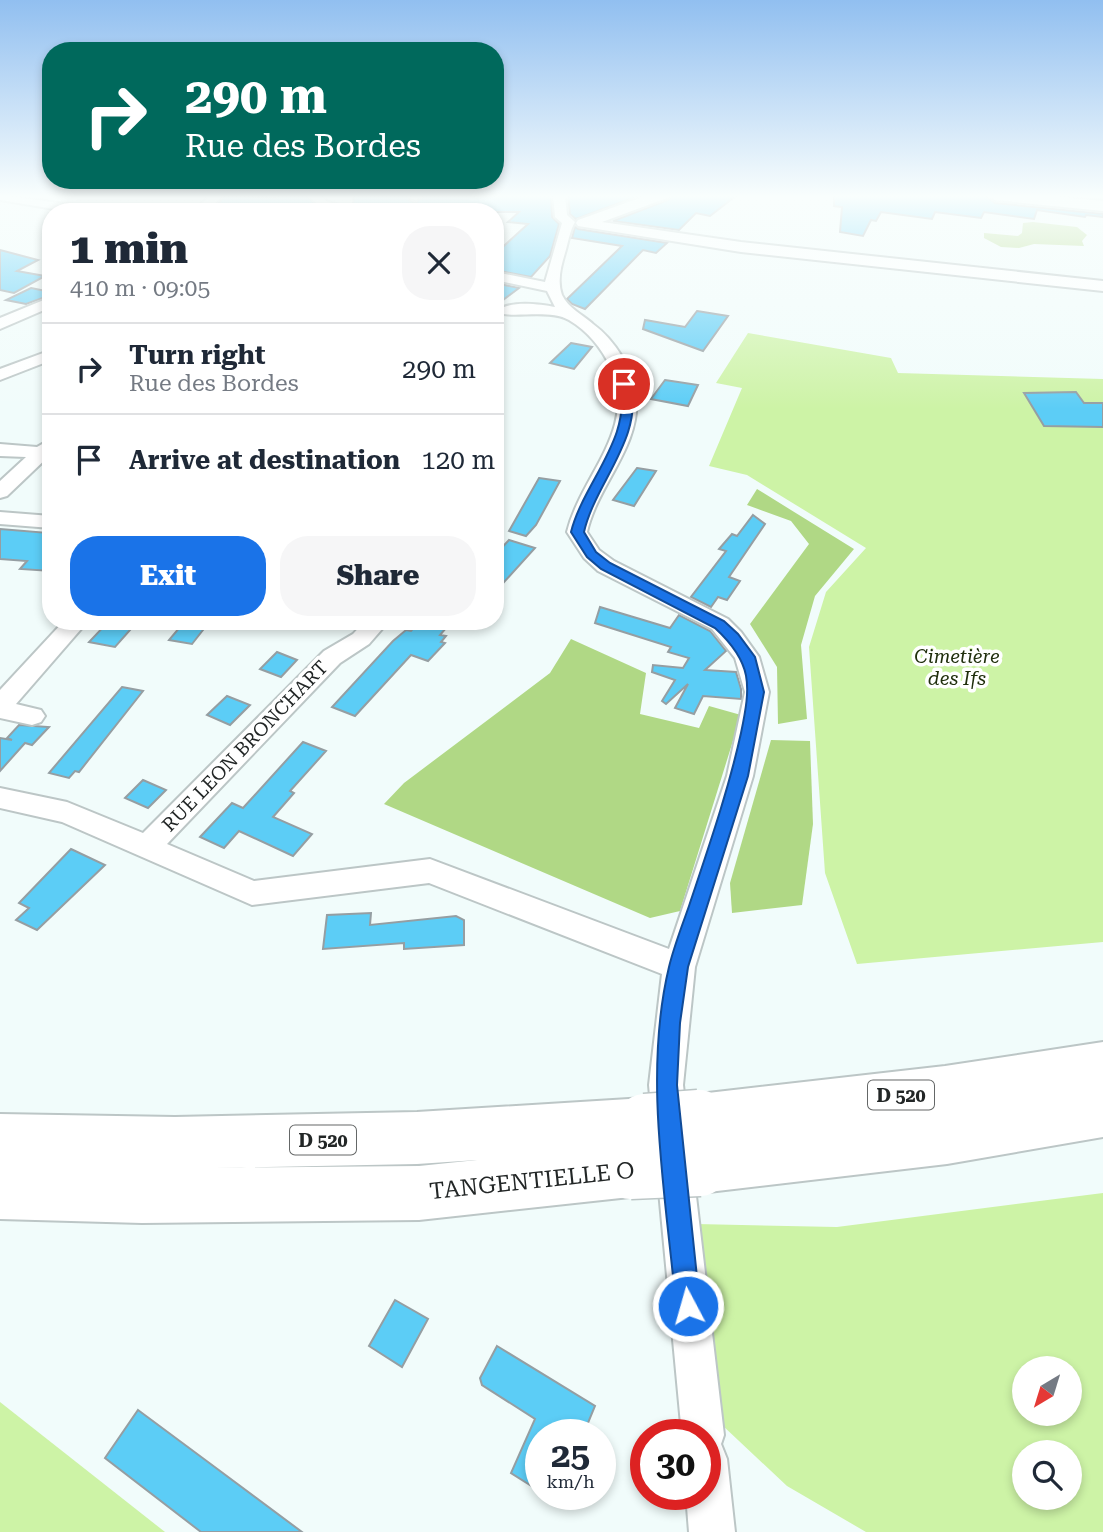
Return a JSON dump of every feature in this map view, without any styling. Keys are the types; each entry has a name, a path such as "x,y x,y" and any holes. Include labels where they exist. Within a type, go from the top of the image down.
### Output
{"main road":[{"name":"TANGENTIELLE O","path":"699,1143 945,1090 1103,1065"},
{"name":"TANGENTIELLE O","path":"0,1140 175,1143 417,1138 638,1147 699,1143 947,1138 1103,1112"},
{"name":"TANGENTIELLE O","path":"0,1192 142,1196 419,1193 638,1147"}],"street":[{"path":"539,308 532,299 546,285 552,266"},
{"path":"931,266 1103,286"},
{"path":"504,278 546,285 560,306 596,334 612,354 628,396 625,426 578,523 577,532 583,545 606,566 720,624 747,657 757,692 740,776 678,967 666,1085 701,1419"},
{"path":"504,311 546,285"},
{"path":"0,324 42,304"},
{"path":"504,312 539,308 557,310 576,317"},
{"path":"0,375 42,360"},
{"path":"0,450 42,448"},
{"path":"0,492 42,452"},
{"path":"0,518 42,521"},
{"path":"32,716 0,707 69,630"},
{"name":"RUE LEON BRONCHART","path":"147,847 332,657 361,639 370,630"},
{"path":"0,798 67,813 253,893 430,871 678,967"},
{"path":"710,1510 712,1532"}],"green space":[{"name":"Cimetière des Ifs","path":"748,333 891,358 898,373 1103,379 1103,942 857,964 825,873 809,647 826,592 866,548 747,475 709,466 742,388 716,383"},
{"path":"757,489 854,549 815,596 801,645 807,719 778,724 777,667 750,624 809,544 791,521 747,505"},
{"path":"571,639 646,673 640,714 699,728 709,706 741,715 680,911 650,918 384,804 404,783 550,673"},
{"path":"771,740 810,741 813,824 802,905 732,913 730,883"},
{"path":"1103,1193 1103,1532 866,1532 787,1486 722,1425 696,1224 837,1227"},
{"path":"0,1402 165,1532 0,1532"}],"building":[{"path":"0,266 26,266 17,271 42,275 14,293 0,290"},
{"path":"504,266 541,266 531,277 504,272"},
{"path":"601,266 627,266 585,309 567,299"},
{"path":"504,285 519,288 504,299"},
{"path":"31,288 42,290 42,298 26,304 6,300"},
{"path":"697,311 728,316 703,351 643,329 645,320 685,327"},
{"path":"571,343 592,347 574,369 550,363"},
{"path":"665,380 698,385 688,406 651,399"},
{"path":"1076,392 1084,403 1103,403 1103,427 1044,426 1024,393"},
{"path":"637,468 656,471 634,506 613,500"},
{"path":"539,478 560,481 536,525 526,536 509,531"},
{"path":"753,515 765,524 729,577 740,581 727,600 718,597 711,607 691,597 726,551 719,549 732,534 737,536"},
{"path":"0,529 42,532 42,570 20,569 27,561 0,559"},
{"path":"509,540 535,548 504,582 504,545"},
{"path":"600,607 670,628 679,615 710,631 726,651 705,670 736,672 741,699 703,696 694,714 675,708 688,684 666,704 662,701 675,680 652,672 653,665 683,668 689,658 668,652 671,647 595,623"},
{"path":"100,630 130,630 115,647 89,642"},
{"path":"177,630 203,630 192,644 169,640"},
{"path":"406,630 444,630 440,635 446,636 441,642 445,643 428,661 411,655 355,716 332,707 393,641"},
{"path":"277,652 297,660 281,677 260,669"},
{"path":"122,687 143,691 79,772 75,771 69,778 49,773"},
{"path":"227,696 250,705 230,725 207,715"},
{"path":"19,725 49,727 32,745 25,743 0,771 0,738 12,740 7,738"},
{"path":"303,742 326,751 290,791 294,793 273,817 312,834 293,856 239,831 224,848 200,837 232,803 243,808"},
{"path":"143,780 166,790 148,808 125,798"},
{"path":"71,849 105,865 37,930 16,920 29,908 19,903"},
{"path":"371,913 370,925 456,916 464,920 464,945 404,949 404,943 323,949 327,915"},
{"path":"395,1300 428,1319 402,1367 369,1346"},
{"path":"497,1346 595,1406 590,1419 535,1419 482,1385 480,1378"},
{"path":"138,1410 302,1532 201,1532 105,1458"},
{"path":"525,1442 525,1482 511,1473"}],"route":[{"path":"624,384 628,396 625,426 582,512 577,532 591,555 606,566 720,624 747,657 757,692 740,776 678,967 671,1023 666,1085 688,1306"}]}
